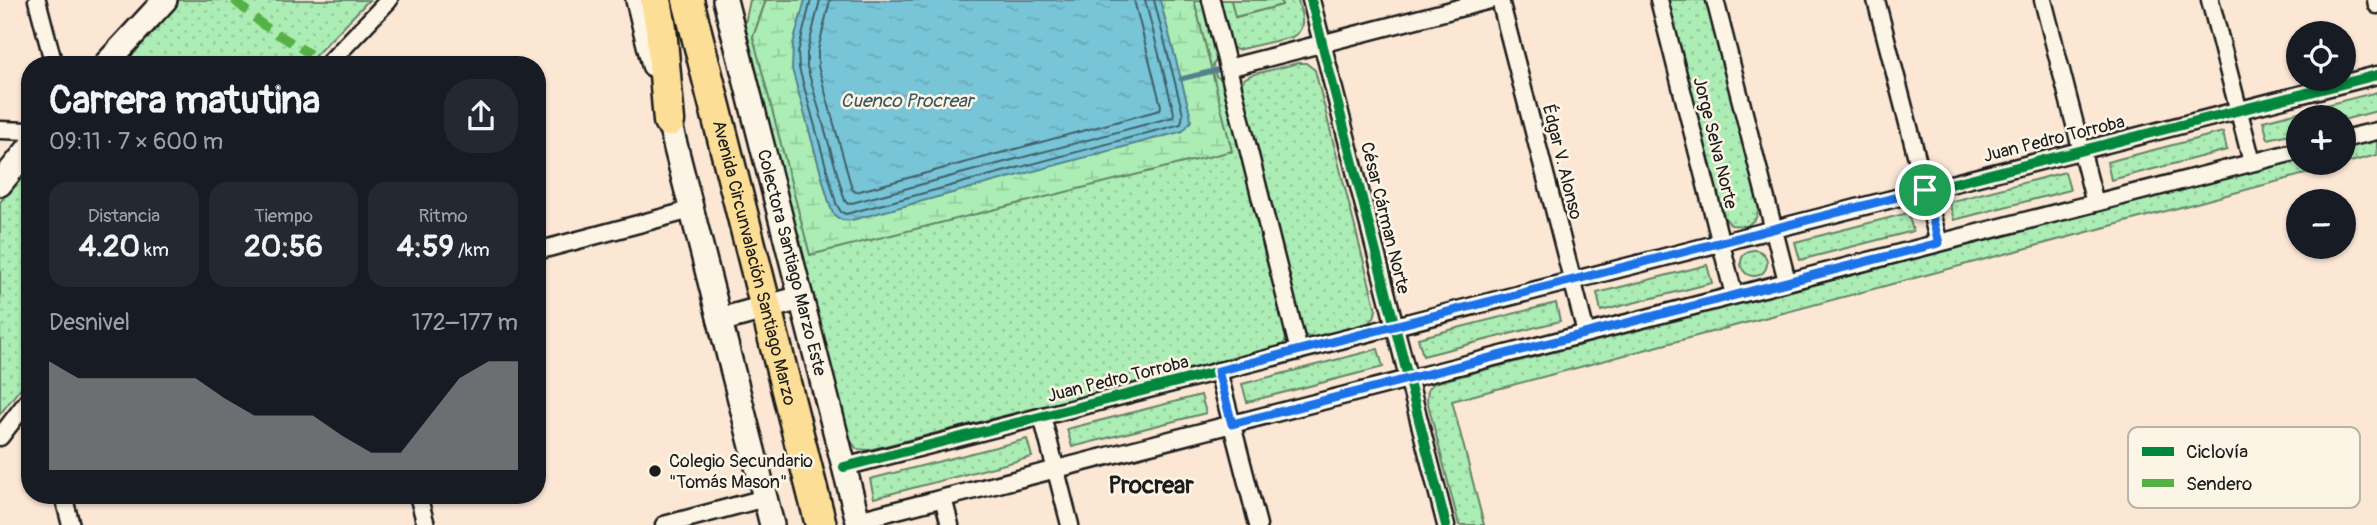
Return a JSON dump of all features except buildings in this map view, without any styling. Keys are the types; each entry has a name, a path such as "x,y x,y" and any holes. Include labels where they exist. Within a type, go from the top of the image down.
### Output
{"highway":[{"path":"656,0 662,29 669,121"},
{"name":"Avenida Circunvalación Santiago Marzo","path":"671,0 757,310 821,525"},
{"name":"Avenida Circunvalación Santiago Marzo","path":"688,0 744,223 757,310 802,525"},
{"path":"702,0 730,118 744,223"}],"street":[{"path":"37,0 52,56"},
{"path":"113,56 164,0"},
{"path":"336,56 389,0"},
{"path":"638,0 772,525"},
{"name":"Colectora Santiago Marzo Este","path":"725,0 859,522"},
{"path":"1211,0 1299,351"},
{"name":"César Cárman Norte","path":"1311,0 1446,525"},
{"path":"1228,68 1490,0"},
{"name":"Édgar V. Alonso","path":"1500,0 1586,333"},
{"name":"Jorge Selva Norte","path":"1659,0 1734,295"},
{"name":"Jorge Selva Norte","path":"1715,0 1787,281"},
{"path":"1876,0 1939,243"},
{"path":"2043,0 2095,203"},
{"path":"2210,0 2252,162"},
{"name":"Juan Pedro Torroba","path":"844,467 2377,75"},
{"path":"0,130 21,131"},
{"path":"2356,136 2377,131"},
{"path":"859,522 1408,378 2286,154"},
{"path":"0,184 21,158"},
{"path":"546,249 691,210"},
{"path":"720,320 801,298"},
{"path":"1218,371 1258,525"},
{"path":"0,437 21,413"},
{"path":"1042,416 1070,525"},
{"path":"664,525 765,498"},
{"path":"943,498 950,525"},
{"path":"65,504 71,525"},
{"path":"420,504 426,525"}],"green space":[{"path":"179,0 369,0 315,56 128,56"},
{"path":"750,0 766,0 753,37 1231,152 1194,0 1205,0 1219,56 1213,65 1216,76 1226,82 1288,337 1277,347 869,450 857,449 850,440 744,28"},
{"name":"Cuenco Procrear","path":"766,0 1194,0 1232,151 810,255 753,37"},
{"path":"1216,0 1231,0 1236,17 1282,5 1281,0 1298,0 1302,25 1292,37 1237,50 1230,46"},
{"path":"1231,0 1281,0 1282,5 1235,17"},
{"path":"1668,0 1706,0 1759,207 1756,218 1747,226 1731,225 1723,216"},
{"path":"1306,63 1315,70 1376,310 1374,318 1368,323 1308,337 1302,332 1240,86 1244,79 1251,75"},
{"path":"2377,92 2377,111 2356,117 2356,105 2326,105"},
{"path":"2286,115 2286,135 2268,139 2263,121"},
{"path":"2223,132 2227,150 2111,180 2107,162"},
{"path":"2377,140 2377,155 2356,161 2356,145"},
{"path":"2286,163 2286,175 2302,175 1452,401 1484,525 1459,525 1427,400 1428,389 1434,383"},
{"path":"2065,172 2070,190 1954,220 1949,202"},
{"path":"21,176 21,387 0,414 0,202"},
{"path":"1908,213 1913,231 1800,260 1795,242"},
{"path":"1754,250 1763,254 1767,263 1763,272 1754,276 1745,272 1741,263 1745,254"},
{"path":"1707,265 1712,283 1601,311 1597,293"},
{"path":"1556,303 1560,321 1423,356 1418,338"},
{"path":"1378,349 1383,367 1247,402 1242,384"},
{"path":"1201,395 1206,413 1072,447 1067,429"},
{"path":"1027,439 1032,457 874,498 870,479"}],"water":[{"name":"Cuenco Procrear","path":"805,0 1160,0 1191,121 1183,131 852,220 841,219 830,206 792,69 793,44"}],"waterway":[{"path":"1181,79 1225,68"}],"marked path":[{"path":"234,0 263,25 310,54"}],"cycle path":[{"path":"1311,0 1446,525"},
{"path":"844,467 2377,75"}],"place":[{"name":"Colegio Secundario \"Tomás Mason\"","path":"655,471"}],"district":[{"name":"Procrear","path":"1151,485"}],"route":[{"path":"1925,190 1939,243 1232,424 1218,371 1925,190"}]}
